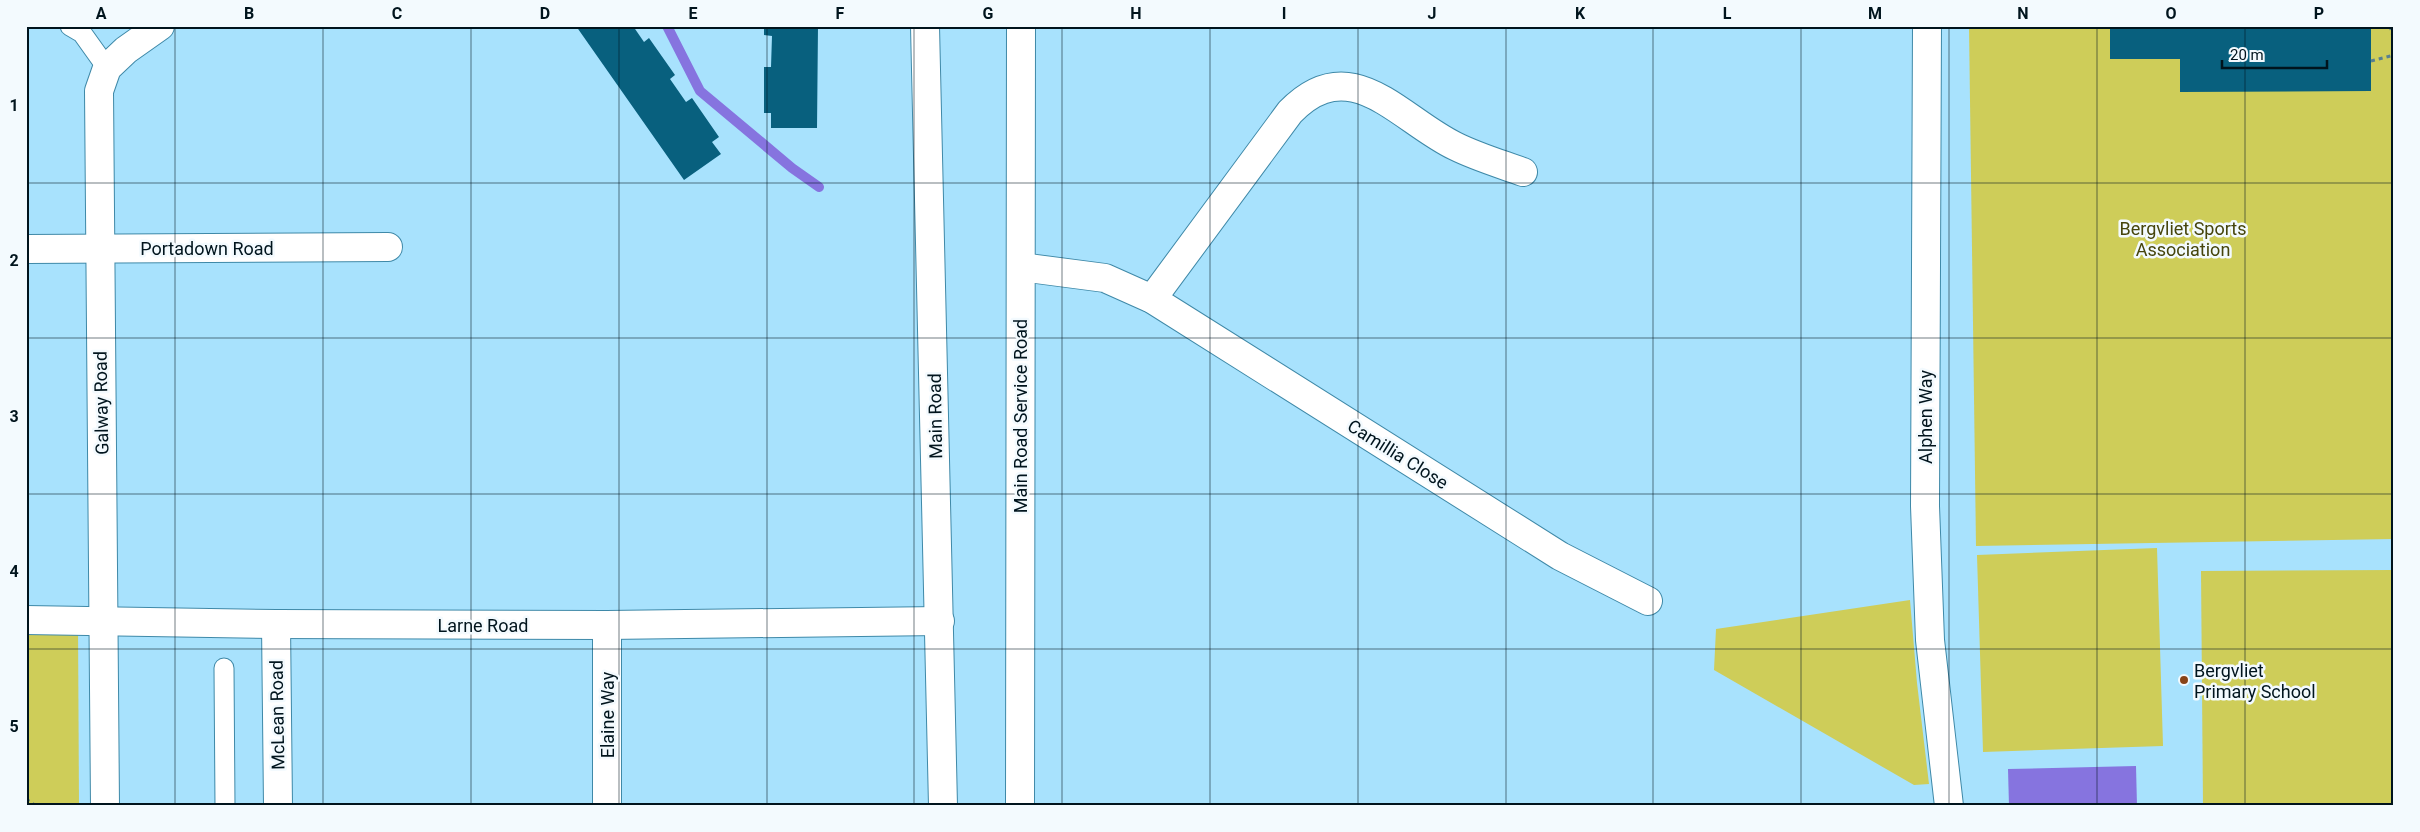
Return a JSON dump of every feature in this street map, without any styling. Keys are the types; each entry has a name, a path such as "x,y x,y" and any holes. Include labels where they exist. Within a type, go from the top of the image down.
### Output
{"street":[{"name":"Galway Road","path":"105,806 99,91 107,68 126,50 160,26"},
{"name":"Main Road","path":"925,26 943,806"},
{"name":"Main Road Service Road","path":"1020,806 1022,26"},
{"name":"Alphen Way","path":"1927,26 1925,506 1930,640 1949,806"},
{"path":"1152,300 1290,112 1303,98 1321,88 1345,85 1374,94 1454,146 1523,172"},
{"name":"Portadown Road","path":"26,249 388,247"},
{"name":"Camillia Close","path":"1020,266 1105,278 1152,300 1560,556 1648,601"},
{"name":"Larne Road","path":"26,620 276,624 607,625 940,621"},
{"name":"McLean Road","path":"276,624 278,806"},
{"name":"Elaine Way","path":"607,625 608,806"}],"lane":[{"path":"70,26 82,33 107,68"},
{"path":"224,668 225,806"}],"path":[{"path":"2390,26 2394,40"},
{"path":"2371,61 2394,55"},
{"path":"26,799 36,806"}],"green space":[{"name":"Bergvliet Sports Association","path":"1969,26 2394,26 2394,539 1976,546"},
{"path":"2157,548 2163,746 1983,752 1977,555"},
{"path":"2394,570 2394,806 2203,806 2201,571"},
{"path":"1910,600 1917,683 1929,784 1914,785 1714,670 1716,629"},
{"path":"78,624 79,806 26,806 26,625"}],"shaded area":[{"path":"2136,766 2137,806 2009,806 2008,769"}],"building":[{"path":"576,26 633,26 644,42 649,38 675,75 670,79 686,102 692,98 719,137 712,142 721,154 684,180"},
{"path":"764,26 818,26 817,128 771,128 771,113 764,113 764,67 771,67 772,36 764,35"},
{"path":"2110,26 2371,26 2371,91 2180,92 2180,59 2110,59"}],"waterway":[{"path":"667,26 700,91 792,168 819,187"}],"place":[{"name":"Bergvliet Primary School","path":"2184,680"}]}
